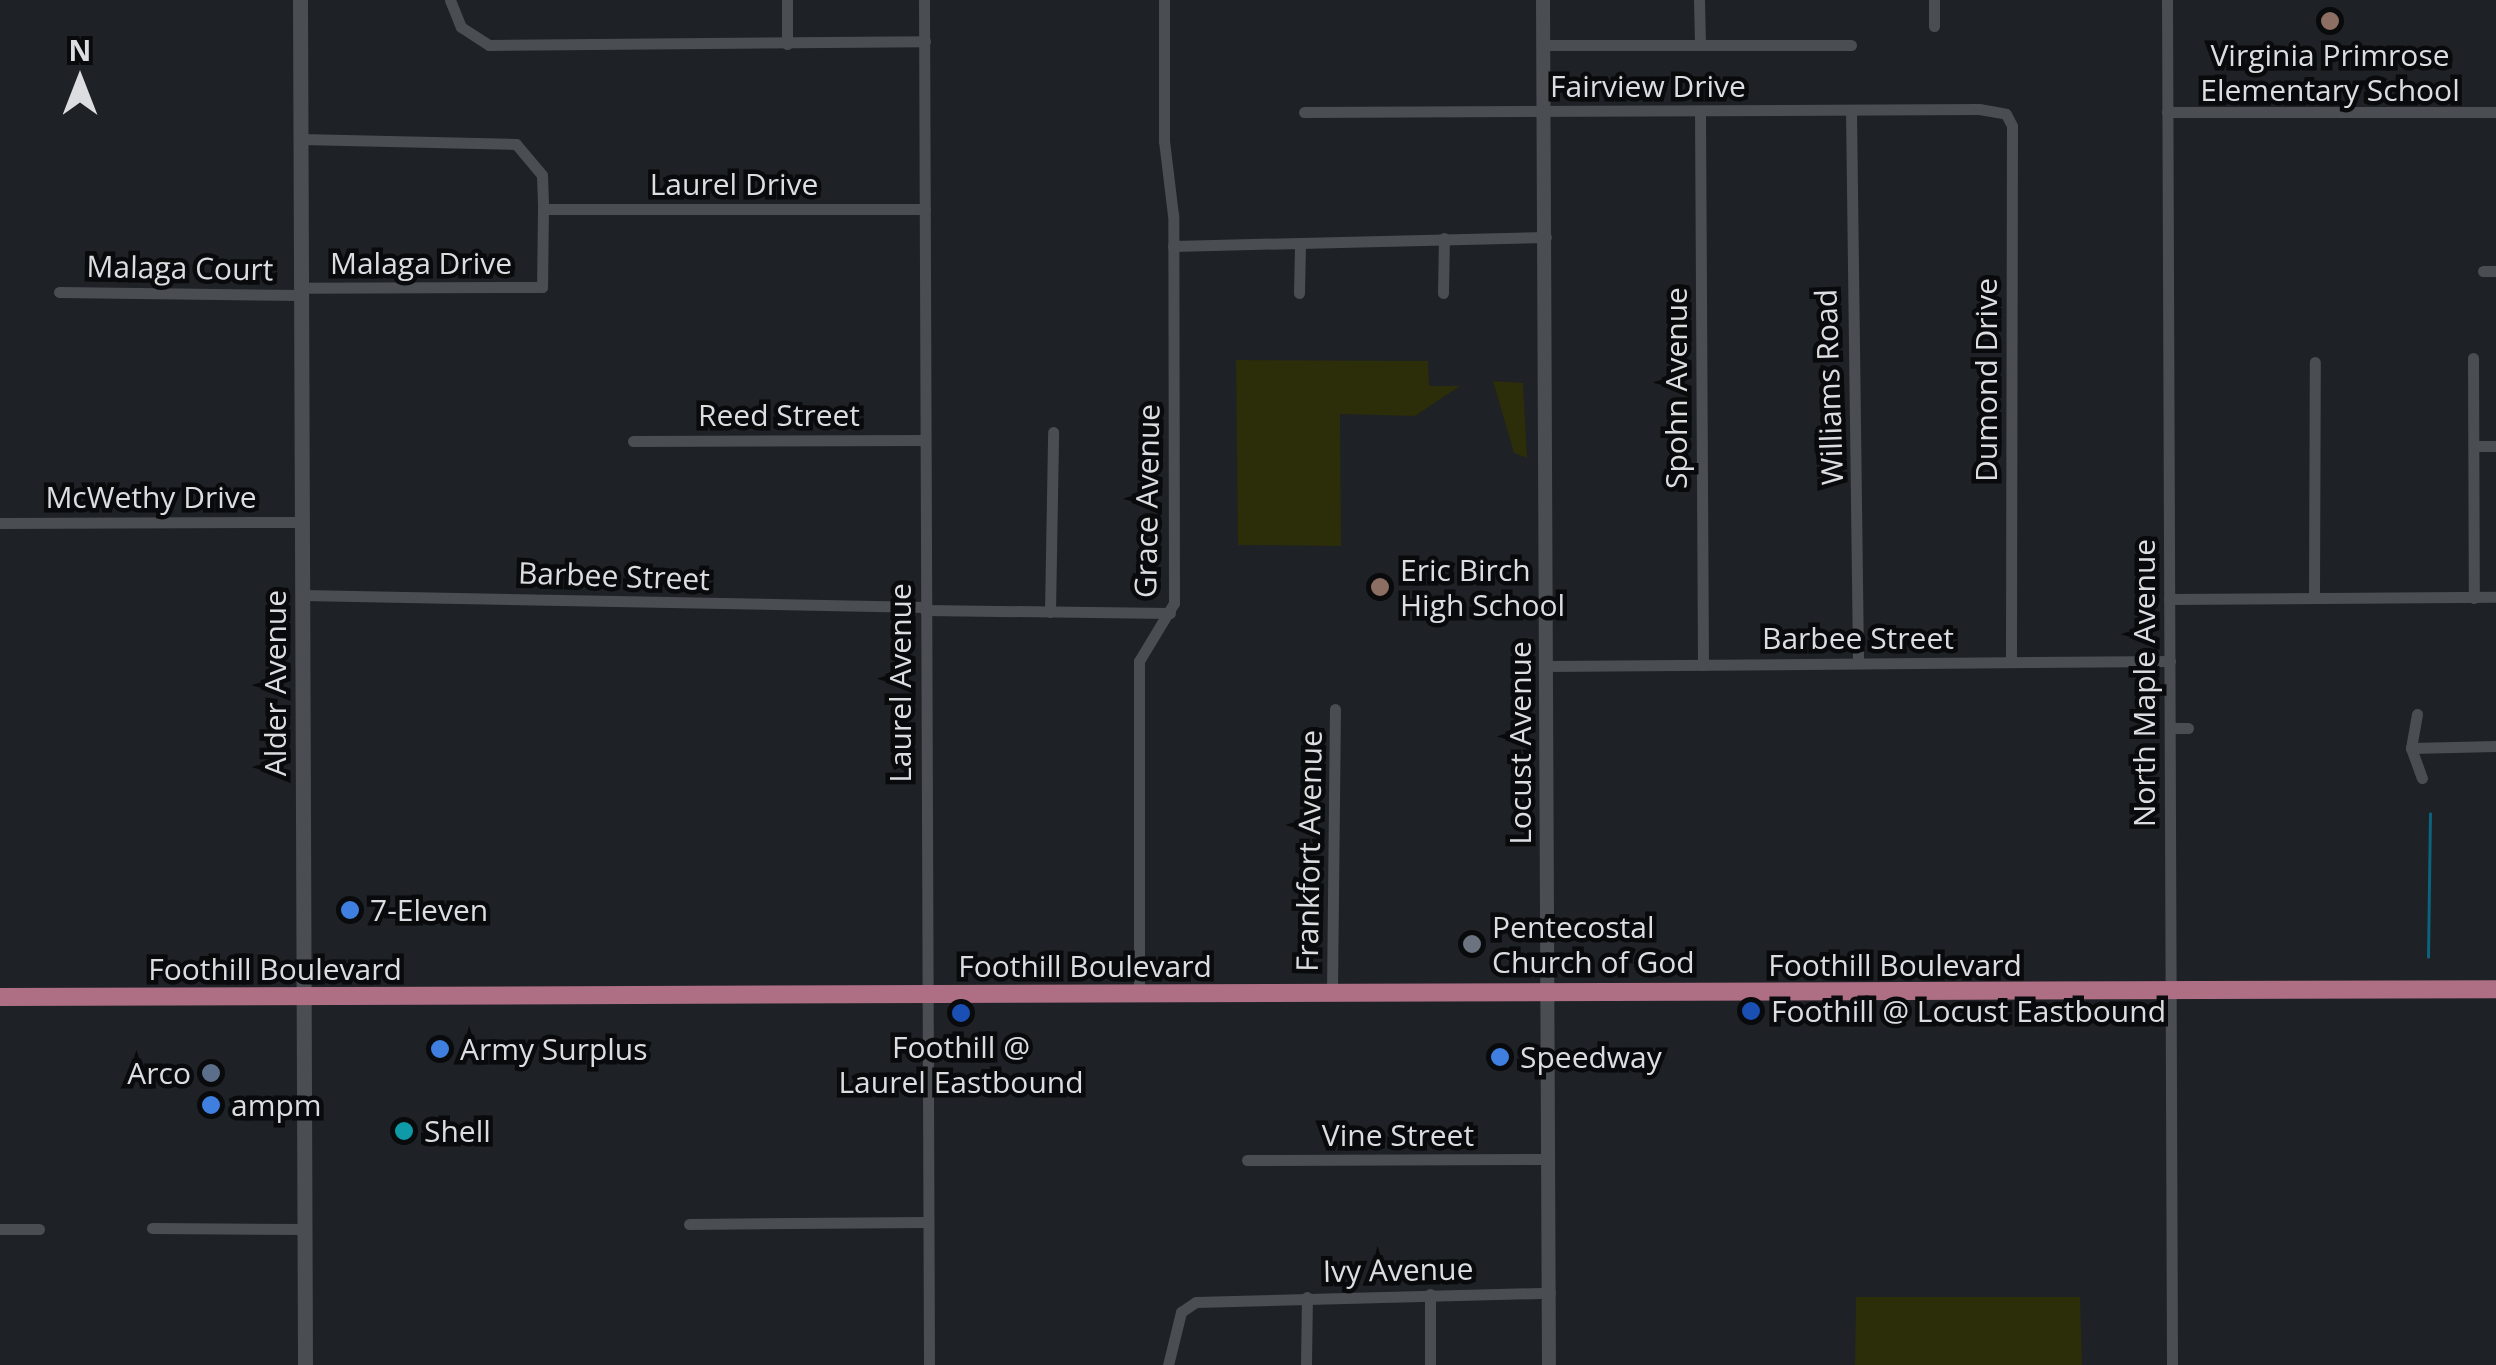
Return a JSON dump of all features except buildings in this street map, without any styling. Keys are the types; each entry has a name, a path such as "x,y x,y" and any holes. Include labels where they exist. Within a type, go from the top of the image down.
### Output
{"main road":[{"name":"Alder Avenue","path":"300,0 305,1365"},
{"name":"Foothill Boulevard","path":"0,997 2496,989"}],"street":[{"path":"450,0 461,27 489,45 925,41"},
{"path":"787,0 788,44"},
{"name":"Laurel Avenue","path":"924,0 924,993 929,1365"},
{"name":"Grace Avenue","path":"1139,992 1138,661 1170,612 1173,246 1164,0"},
{"name":"Locust Avenue","path":"1543,0 1550,1365"},
{"path":"1699,0 1700,45"},
{"path":"1934,0 1934,26"},
{"name":"North Maple Avenue","path":"2167,0 2172,1365"},
{"path":"1544,44 1851,45"},
{"name":"Fairview Drive","path":"1304,112 1992,109"},
{"name":"Dumond Drive","path":"1992,109 2006,114 2012,126 2012,662"},
{"name":"Williams Road","path":"1852,110 1858,663"},
{"name":"Spohn Avenue","path":"1700,112 1702,665"},
{"path":"2168,112 2496,112"},
{"path":"300,140 516,144 542,176 543,209"},
{"name":"Laurel Drive","path":"543,209 925,209"},
{"name":"Malaga Drive","path":"301,291 542,287 543,209"},
{"path":"1173,246 1546,237"},
{"path":"1443,292 1444,238"},
{"path":"1299,293 1300,244"},
{"name":"Malaga Court","path":"59,292 301,291"},
{"path":"2474,358 2474,598"},
{"path":"2314,598 2315,362"},
{"path":"1050,612 1053,432"},
{"name":"Reed Street","path":"634,440 925,440"},
{"path":"2474,446 2496,446"},
{"name":"McWethy Drive","path":"0,523 302,522"},
{"name":"Barbee Street","path":"302,595 1170,612"},
{"path":"2169,600 2496,597"},
{"name":"Barbee Street","path":"1546,666 2170,661"},
{"path":"2170,680 2187,680"},
{"name":"Frankfort Avenue","path":"1332,993 1336,708"},
{"path":"2417,714 2411,748 2422,778"},
{"path":"2170,728 2188,728"},
{"path":"2411,748 2496,746"},
{"name":"Vine Street","path":"1247,1160 1550,1159"},
{"path":"689,1224 927,1222"},
{"path":"0,1229 39,1228"},
{"path":"152,1228 305,1230"},
{"name":"Ivy Avenue","path":"1168,1365 1180,1312 1196,1302 1550,1293"},
{"path":"1430,1294 1430,1365"},
{"path":"1306,1365 1307,1298"}],"shaded area":[{"path":"1236,360 1428,361 1429,386 1460,386 1415,416 1340,414 1341,546 1238,545"},
{"path":"1493,381 1523,383 1527,458 1514,453"},
{"path":"1856,1297 2080,1297 2082,1365 1855,1365"}],"waterway":[{"path":"2428,957 2430,814"}],"place":[{"name":"Virginia Primrose Elementary School","path":"2330,21"},
{"name":"Eric Birch High School","path":"1380,587"},
{"name":"7-Eleven","path":"350,910"},
{"name":"Pentecostal Church of God","path":"1472,944"},
{"name":"Foothill @ Locust Eastbound","path":"1751,1011"},
{"name":"Foothill @ Laurel Eastbound","path":"961,1013"},
{"name":"Army Surplus","path":"440,1049"},
{"name":"Speedway","path":"1500,1057"},
{"name":"Arco","path":"211,1073"},
{"name":"ampm","path":"211,1105"},
{"name":"Shell","path":"404,1131"}]}
